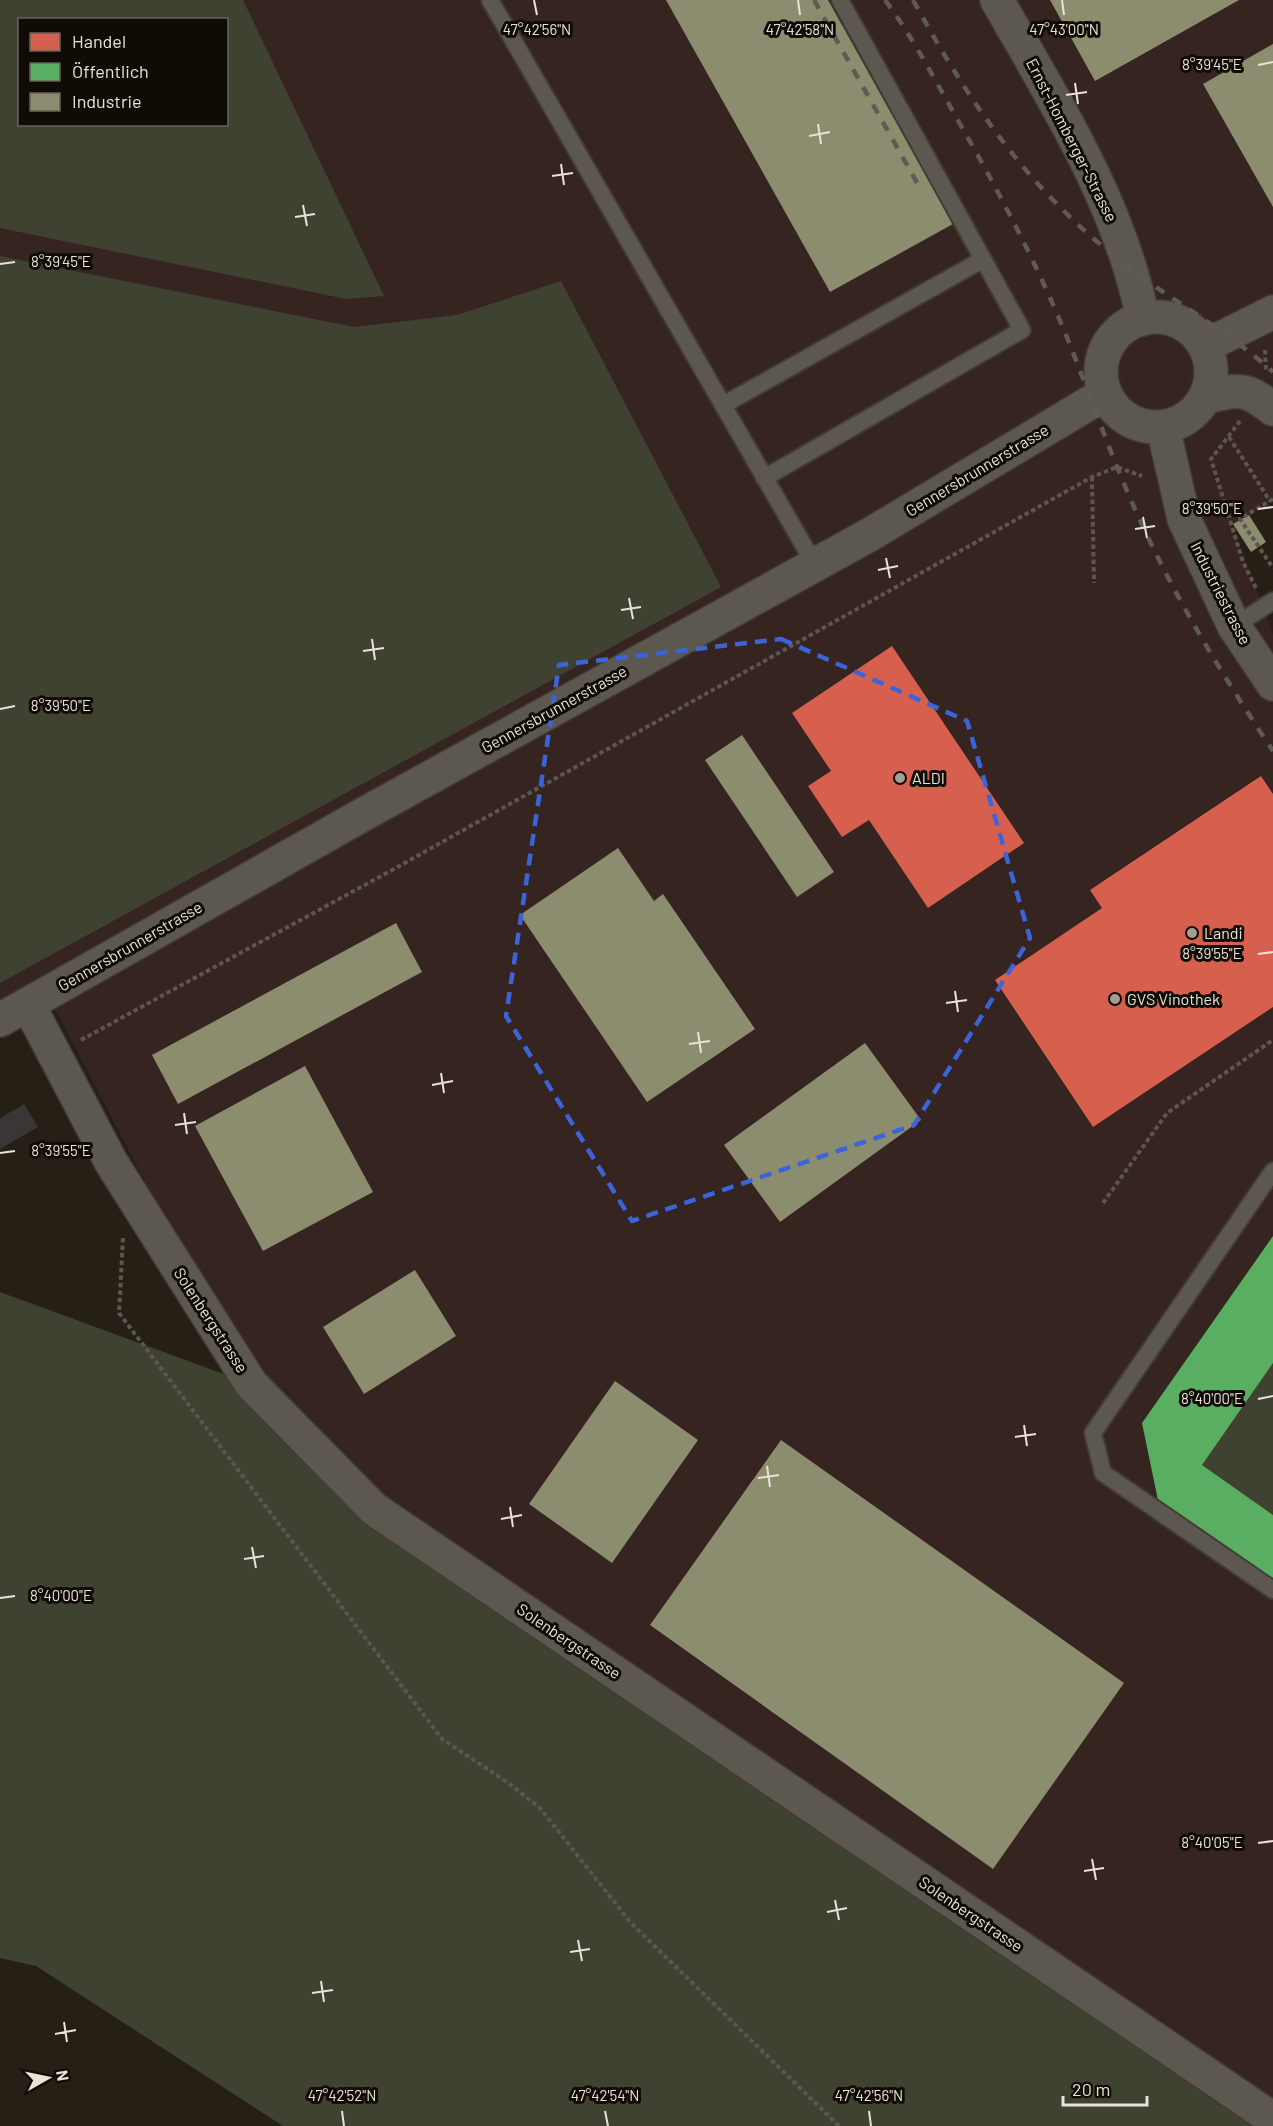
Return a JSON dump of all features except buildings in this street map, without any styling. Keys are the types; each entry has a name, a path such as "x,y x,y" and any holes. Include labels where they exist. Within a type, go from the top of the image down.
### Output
{"street":[{"name":"Ernst-Homberger-Strasse","path":"998,0 1070,129 1106,200 1132,270 1143,319"},
{"path":"1205,346 1273,312"},
{"path":"1161,317 1179,322 1194,332 1205,346 1211,363 1211,380 1206,396 1195,411 1180,422 1163,427 1145,426 1129,420 1116,409 1106,395 1102,379 1102,363 1107,348 1116,335 1128,325 1143,319 1161,317"},
{"path":"1206,396 1238,390 1256,395 1260,411"},
{"name":"Gennersbrunnerstrasse","path":"0,1020 364,814 869,535 1106,395"},
{"name":"Industriestrasse","path":"1163,427 1184,519 1234,626 1273,684"},
{"name":"Solenbergstrasse","path":"28,1004 111,1162 251,1384 374,1509 1273,2119"}],"lane":[{"path":"490,0 815,565"},
{"path":"764,478 1022,330 840,0"},
{"path":"723,405 982,260"},
{"path":"1234,626 1269,604"},
{"path":"1273,1171 1093,1433 1103,1473 1273,1590"}],"path":[{"path":"1265,350 1265,377"},
{"path":"1260,411 1229,437 1211,459 1243,562 1269,604"},
{"path":"1229,437 1271,500 1240,519 1273,568"},
{"path":"54,1054 405,864 1092,477 1117,467 1142,476"},
{"path":"1092,477 1094,583"},
{"path":"1103,1203 1167,1113 1273,1040"},
{"path":"123,1232 119,1313 442,1739 507,1782 540,1808 630,1923 839,2126"}],"highlighted area":[{"path":"781,639 967,721 1030,938 914,1125 632,1221 506,1016 559,665"}],"shaded area":[{"path":"0,0 1273,0 1273,501 1232,525 1273,634 1273,2119 374,1509 251,1384 46,992 0,1016"}],"green space":[{"path":"0,0 243,0 384,296 346,299 0,228"},
{"path":"0,256 354,327 457,315 561,281 721,587 0,983"},
{"path":"0,1292 251,1384 374,1509 1273,2126 283,2126 36,1966 0,1958"},
{"path":"1273,1363 1273,1515 1202,1465"}],"railway":[{"path":"814,0 920,188"},
{"path":"885,0 906,30 989,175 1030,254 1066,335 1125,486 1164,570 1216,662 1273,751"},
{"path":"913,0 978,108 1027,172 1055,202 1118,259 1236,342 1273,372"}],"place":[{"name":"ALDI","path":"900,778"},
{"name":"Landi","path":"1192,933"},
{"name":"GVS Vinothek","path":"1115,999"}]}
